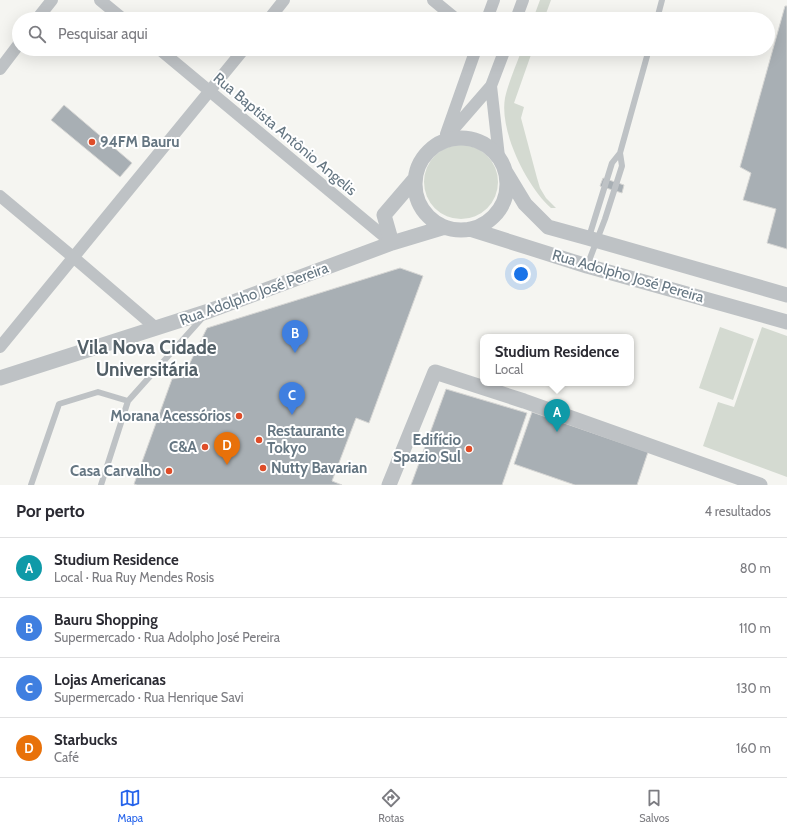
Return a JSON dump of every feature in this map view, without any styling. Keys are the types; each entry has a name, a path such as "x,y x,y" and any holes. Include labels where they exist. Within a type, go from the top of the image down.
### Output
{"street":[{"path":"43,12 52,0"},
{"path":"100,0 115,12"},
{"path":"275,12 284,0"},
{"path":"433,0 448,12"},
{"path":"490,12 494,0"},
{"path":"519,12 523,0"},
{"path":"0,69 12,53"},
{"name":"Rua Baptista Antônio Angelis","path":"167,56 392,243"},
{"path":"0,347 238,56"},
{"path":"444,140 474,56"},
{"path":"491,86 499,157 505,170 507,186 504,201 496,214 485,224 470,229 458,230 445,227 432,220 422,209 416,195 414,180 417,168 423,157 431,148 444,140 491,86 502,56"},
{"path":"444,140 457,137 473,138 487,146 499,157"},
{"name":"Rua Adolpho José Pereira","path":"505,170 525,204 548,227 787,295"},
{"path":"392,243 384,215 414,180"},
{"path":"0,196 73,256 156,328"},
{"name":"Rua Adolpho José Pereira","path":"0,378 209,311 392,243 445,227"},
{"name":"Rua Adolpho José Pereira","path":"470,229 587,266 787,322"},
{"path":"389,485 435,372 524,401 760,485"}],"lane":[{"path":"659,12 662,0"},
{"path":"587,266 612,163 620,153 647,56"},
{"path":"593,239 605,219 622,166 620,153"},
{"path":"101,485 128,401 209,311"},
{"path":"31,485 59,404 98,392 128,401"}],"shaded area":[{"path":"540,0 551,0 547,12 536,12"},
{"path":"519,56 531,56 514,103 524,107 521,118 540,188 546,198 556,208 551,208 533,187 524,173 511,142 506,126 504,111 505,98"},
{"path":"461,145 482,151 492,161 498,182 492,203 482,213 461,219 440,213 430,203 424,182 430,161 440,151"},
{"path":"720,327 754,339 733,400 699,388"},
{"path":"762,327 787,336 787,477 703,446 718,402 734,407"}],"building":[{"path":"785,6 787,6 787,249 767,243 776,209 743,200 751,173 740,167 771,56 775,56 775,42"},
{"name":"94FM Bauru","path":"64,105 132,163 120,177 51,120"},
{"path":"603,178 624,185 622,193 600,186"},
{"path":"400,268 423,276 369,423 356,418 332,481 342,485 134,484 172,379 183,377 207,328"},
{"name":"Edifício Spazio Sul","path":"446,389 527,413 502,485 411,485"},
{"path":"532,412 648,452 637,485 575,485 514,464"}],"place":[{"name":"94FM Bauru","path":"92,142"},
{"name":"Bauru Shopping","path":"295,353"},
{"name":"Lojas Americanas","path":"292,415"},
{"name":"Morana Acessórios","path":"239,416"},
{"name":"Studium Residence","path":"557,432"},
{"name":"Restaurante Tokyo","path":"259,440"},
{"name":"C&A","path":"205,447"},
{"name":"Edifício Spazio Sul","path":"469,449"},
{"name":"Starbucks","path":"227,465"},
{"name":"Nutty Bavarian","path":"263,468"},
{"name":"Casa Carvalho","path":"169,471"}],"district":[{"name":"Vila Nova Cidade Universitária","path":"147,358"}]}
